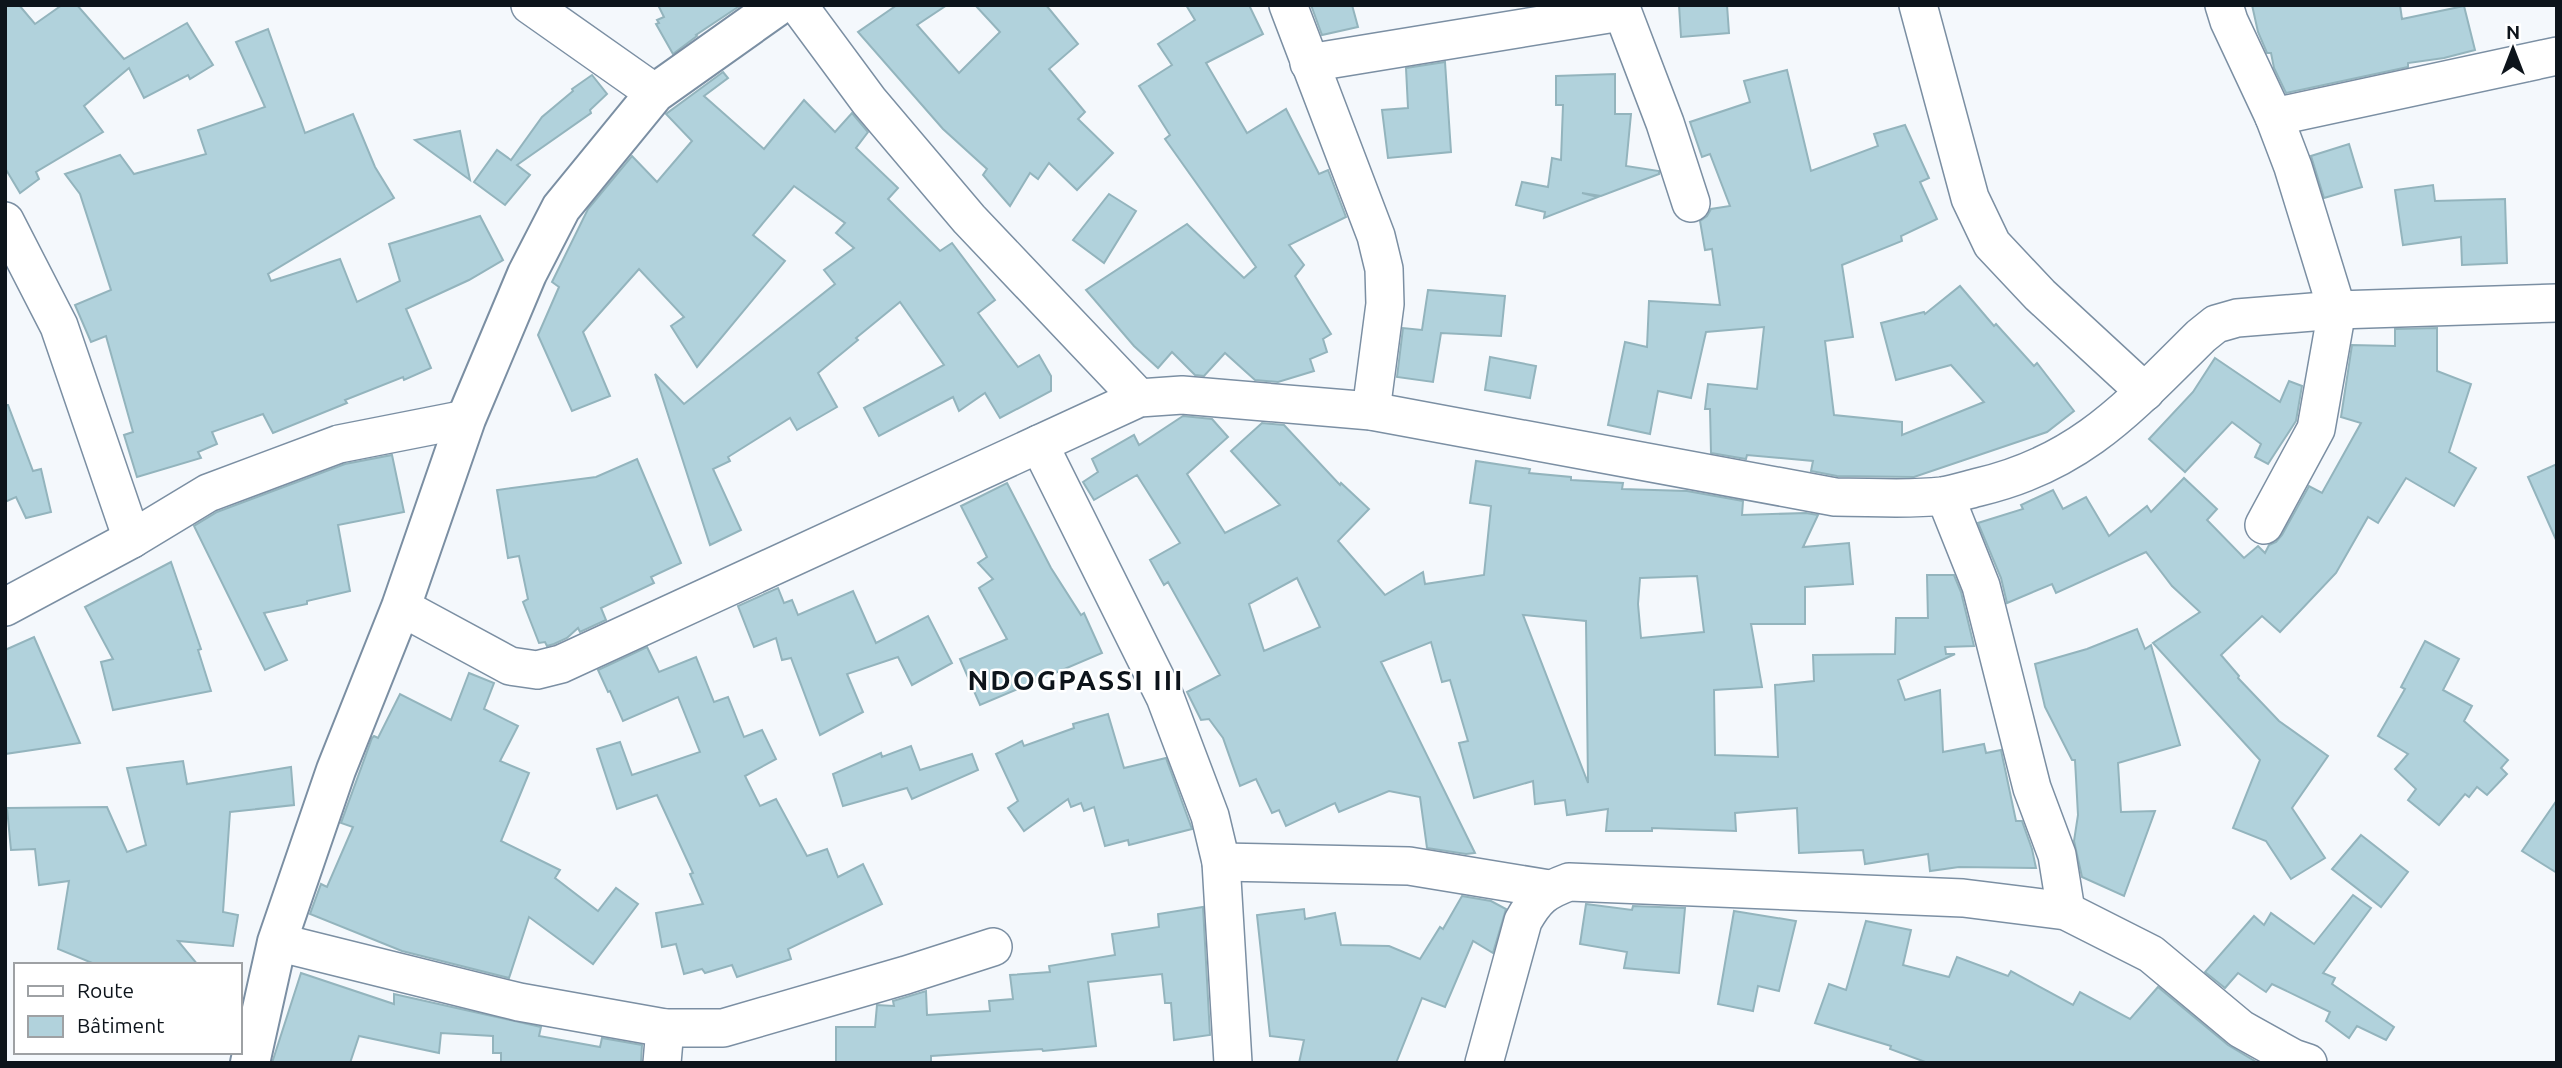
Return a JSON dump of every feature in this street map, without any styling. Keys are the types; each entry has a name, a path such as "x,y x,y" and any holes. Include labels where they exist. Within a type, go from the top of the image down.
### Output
{"main road":[{"path":"250,1063 278,942 336,770 401,607 466,419 527,274 561,208 655,93 779,5"}],"street":[{"path":"530,5 655,93"},
{"path":"798,5 869,101 969,219 1139,398"},
{"path":"1288,5 1376,236 1384,269 1385,303 1371,411"},
{"path":"1918,5 1970,198 1992,244 2040,295 2145,391"},
{"path":"2224,5 2274,117 2293,167 2337,310 2315,429 2263,525"},
{"path":"1309,64 1620,8 1665,123 1691,203"},
{"path":"2274,117 2557,56"},
{"path":"9,235 59,327 132,539"},
{"path":"401,607 510,666 537,670 561,664 1139,398 1182,395 1371,411 1835,497 1945,496 2013,479 2061,458 2105,428 2216,324 2237,318 2337,310 2557,303"},
{"path":"5,607 132,539 208,494 339,444 466,419"},
{"path":"1039,444 1165,697 1210,816 1222,862 1233,1063"},
{"path":"1945,496 1981,586 2032,788 2057,855 2066,911"},
{"path":"1222,862 1409,866 1549,889"},
{"path":"1485,1063 1523,921 1534,902 1549,889 1569,882 1963,898 2066,911 2151,954 2241,1029 2293,1058 2308,1063"},
{"path":"278,942 519,1002 663,1045 993,947"}],"building":[{"path":"5,5 19,5 35,24 62,5 77,5 124,59 187,23 213,65 190,79 188,75 144,98 129,68 84,106 103,132 36,172 39,179 20,193 5,168"},
{"path":"658,5 741,5 673,54 656,24 659,23 657,20 664,17"},
{"path":"897,5 947,5 917,25 959,73 1000,32 975,5 1046,5 1078,44 1049,69 1085,112 1078,119 1113,153 1077,190 1049,163 1038,179 1030,173 1010,206 983,175 987,169 943,129 858,32"},
{"path":"1186,5 1249,5 1263,34 1206,63 1247,133 1286,109 1319,174 1328,170 1346,217 1289,245 1304,265 1295,276 1331,334 1323,339 1327,352 1310,359 1314,371 1278,382 1255,380 1225,353 1204,376 1195,375 1172,352 1158,368 1134,346 1086,290 1187,224 1244,278 1256,267 1165,139 1170,135 1139,86 1172,65 1158,44 1195,20"},
{"path":"1311,5 1352,5 1358,27 1322,35"},
{"path":"1679,5 1727,5 1729,33 1681,37"},
{"path":"2252,5 2400,5 2402,19 2464,6 2475,50 2408,63 2408,67 2286,93 2274,68 2271,53 2267,53 2258,32"},
{"path":"268,29 305,133 353,114 375,167 394,198 268,274 271,281 340,259 357,302 400,281 389,244 480,216 503,260 469,280 406,309 431,368 345,400 347,403 273,433 263,414 212,432 217,444 198,452 201,458 137,477 124,435 133,432 106,336 91,342 75,305 111,290 80,194 65,174 120,155 134,174 206,154 198,130 265,107 236,42"},
{"path":"1445,62 1451,152 1388,158 1382,110 1408,108 1406,68"},
{"path":"1787,70 1811,171 1878,146 1874,134 1905,125 1929,178 1920,182 1937,219 1901,236 1902,241 1842,265 1853,337 1825,341 1834,415 1902,422 1902,435 1984,402 1951,365 1896,380 1881,323 1924,312 1925,314 1960,286 1994,326 1996,324 2034,366 2037,363 2074,411 2047,432 1914,477 1837,476 1811,471 1813,461 1747,455 1746,459 1711,453 1710,409 1705,409 1708,384 1757,389 1764,327 1706,332 1691,398 1658,391 1650,434 1608,425 1625,342 1647,347 1649,301 1720,305 1712,249 1705,250 1700,221 1711,209 1730,206 1710,154 1702,157 1690,122 1750,102 1744,81"},
{"path":"723,72 728,78 704,96 764,149 804,100 835,132 852,113 868,132 856,148 898,188 888,199 940,251 952,243 995,300 978,313 1018,367 1039,355 1051,376 1051,391 1000,418 985,393 959,411 953,397 879,436 864,408 944,365 900,302 818,373 837,407 797,430 790,418 728,457 730,461 713,469 741,530 710,545 655,374 684,404 835,284 824,270 854,248 836,233 845,223 794,186 753,235 785,261 697,367 671,326 684,317 639,269 583,332 610,396 572,411 538,335 559,287 552,282 588,209 632,156 657,182 692,141 666,114"},
{"path":"1615,74 1615,114 1631,114 1626,166 1659,171 1659,174 1601,196 1582,193 1598,197 1544,218 1545,212 1516,205 1522,182 1548,187 1552,158 1561,160 1563,105 1556,105 1556,76"},
{"path":"592,75 607,94 590,110 591,113 517,165 530,175 505,205 474,182 497,150 511,160 542,117 573,91 572,89"},
{"path":"460,131 470,180 415,140"},
{"path":"2349,144 2362,187 2324,198 2311,156"},
{"path":"2433,185 2435,201 2505,199 2507,263 2462,265 2461,237 2403,245 2395,190"},
{"path":"1109,194 1136,211 1104,263 1073,240"},
{"path":"1428,290 1505,296 1501,336 1441,333 1433,382 1397,377 1403,328 1422,330"},
{"path":"2437,328 2437,371 2471,384 2449,452 2476,468 2454,506 2406,478 2378,523 2368,517 2336,573 2280,632 2262,616 2221,655 2238,678 2279,721 2328,756 2292,808 2325,858 2291,879 2266,841 2233,828 2260,760 2153,643 2200,612 2172,586 2146,552 2056,593 2052,584 2007,603 2001,578 1978,523 2023,509 2021,505 2053,490 2063,509 2086,497 2109,536 2147,506 2151,512 2184,478 2217,509 2207,520 2244,558 2258,546 2265,553 2269,545 2282,535 2309,486 2322,493 2361,423 2341,417 2352,345 2395,346 2395,329"},
{"path":"1490,357 1536,366 1530,398 1485,390"},
{"path":"2215,358 2280,402 2289,381 2302,386 2296,421 2268,464 2255,457 2261,444 2232,422 2185,472 2149,439 2193,392"},
{"path":"5,405 8,405 33,471 41,469 51,512 26,518 16,497 5,502"},
{"path":"1183,416 1212,419 1228,437 1187,474 1225,533 1280,505 1231,451 1262,423 1284,425 1340,485 1341,483 1369,509 1338,541 1385,595 1423,572 1425,584 1484,575 1491,506 1470,503 1476,461 1530,469 1529,473 1571,477 1571,480 1623,483 1622,489 1687,491 1743,501 1742,515 1818,515 1803,547 1849,543 1853,584 1805,587 1805,624 1751,624 1762,687 1714,690 1715,755 1778,757 1775,685 1814,681 1813,655 1895,654 1896,618 1928,618 1927,575 1954,575 1961,592 1974,646 1945,647 1946,654 1955,654 1898,680 1905,700 1940,690 1943,752 1984,744 1986,753 2001,750 2016,821 2022,821 2036,868 1959,867 1930,871 1928,854 1865,864 1863,850 1799,853 1797,808 1735,813 1736,831 1652,828 1652,831 1606,831 1608,809 1567,815 1565,800 1535,804 1533,781 1474,798 1459,743 1468,741 1450,680 1442,682 1431,642 1381,662 1475,853 1427,848 1420,797 1389,791 1339,812 1335,803 1286,826 1279,810 1272,813 1256,779 1240,786 1223,738 1209,719 1201,720 1187,692 1220,675 1168,582 1164,585 1150,560 1180,543 1137,475 1094,500 1083,482 1098,472 1092,459 1134,435 1139,445","holes":["1697,576 1704,632 1641,638 1638,604 1640,578","1297,578 1320,627 1264,651 1249,604","1523,615 1586,621 1588,783"]},
{"path":"392,455 404,512 338,525 350,591 264,613 287,660 265,670 194,526 217,512 345,464"},
{"path":"637,459 681,563 651,577 654,583 601,608 606,620 580,632 578,628 567,638 554,644 547,646 545,642 539,643 523,602 528,599 519,556 508,558 497,490 596,477"},
{"path":"2557,464 2557,542 2528,477"},
{"path":"1007,483 1051,568 1081,615 1084,613 1102,653 980,705 960,659 1007,639 979,588 993,579 978,563 987,557 961,506"},
{"path":"171,562 201,649 198,650 211,691 113,710 101,662 113,659 85,607"},
{"path":"778,588 784,603 792,600 798,615 853,591 876,643 928,616 952,663 912,685 898,657 847,674 863,712 820,735 791,658 782,660 776,638 754,647 738,606"},
{"path":"2137,629 2145,649 2151,645 2180,745 2118,763 2121,812 2155,811 2124,896 2082,877 2074,841 2078,815 2075,760 2072,760 2045,707 2035,664 2087,649"},
{"path":"34,637 80,743 5,754 5,650"},
{"path":"2425,641 2459,659 2443,690 2472,706 2464,721 2508,760 2501,768 2507,774 2487,795 2477,787 2469,797 2465,794 2439,825 2408,800 2416,789 2395,769 2408,754 2378,736 2405,689 2401,687"},
{"path":"647,647 659,672 696,657 714,702 728,697 744,737 762,730 776,759 745,776 760,806 776,799 807,856 827,849 838,877 863,864 882,904 788,949 791,959 737,977 732,965 705,973 702,969 684,974 676,944 662,947 656,913 703,904 690,874 693,873 657,795 617,809 597,749 620,742 632,775 700,752 678,697 623,721 610,691 608,692 598,670"},
{"path":"469,673 494,683 484,709 518,726 500,761 529,773 501,841 560,870 555,878 598,911 616,888 638,904 593,964 529,917 509,978 402,951 310,914 321,884 327,887 353,827 341,823 372,738 378,738 400,694 451,720"},
{"path":"1108,714 1124,768 1166,758 1192,829 1129,845 1128,840 1105,846 1094,807 1084,811 1081,803 1071,807 1068,799 1024,831 1008,808 1018,801 996,754 1022,741 1024,746 1074,728 1073,724"},
{"path":"911,746 920,770 972,754 978,770 912,799 907,788 843,806 833,774 881,753 882,757"},
{"path":"183,761 187,784 291,767 294,805 230,812 223,912 238,915 233,946 178,941 196,963 92,963 58,949 69,881 39,885 35,849 11,850 7,808 107,807 127,852 146,845 127,768"},
{"path":"2557,800 2557,873 2522,851"},
{"path":"2361,835 2408,872 2381,907 2332,869"},
{"path":"2353,895 2371,908 2323,973 2335,978 2332,984 2394,1027 2386,1040 2357,1026 2349,1038 2326,1021 2330,1012 2272,984 2266,992 2238,973 2225,988 2205,972 2254,916 2264,925 2271,913 2314,944"},
{"path":"1462,896 1491,901 1506,909 1493,953 1473,941 1445,1007 1422,998 1396,1063 1299,1063 1304,1040 1270,1036 1257,915 1304,909 1305,919 1335,913 1341,945 1389,946 1420,959 1440,927 1443,929"},
{"path":"1586,904 1632,910 1633,906 1685,908 1679,973 1624,968 1627,952 1580,944"},
{"path":"1203,907 1210,1035 1174,1040 1171,1003 1165,1003 1162,974 1088,982 1096,1046 931,1056 931,1063 836,1063 836,1027 875,1027 877,1005 894,1006 893,1001 926,991 927,1015 990,1011 989,1001 1013,999 1010,975 1050,972 1049,966 1115,955 1112,934 1159,927 1158,914"},
{"path":"1734,911 1796,921 1779,991 1758,986 1753,1011 1718,1004"},
{"path":"1866,921 1911,930 1903,965 1949,977 1957,957 2008,976 2011,971 2073,1005 2080,992 2130,1019 2158,987 2228,1045 2258,1063 1928,1063 1890,1049 1891,1046 1815,1023 1829,984 1846,990"},
{"path":"301,973 394,1004 394,994 541,1027 539,1036 600,1047 602,1038 642,1045 641,1063 501,1063 501,1053 493,1053 493,1036 441,1033 439,1053 359,1036 350,1063 272,1063"}],"district":[{"name":"NDOGPASSI III","path":"1076,680"}]}
